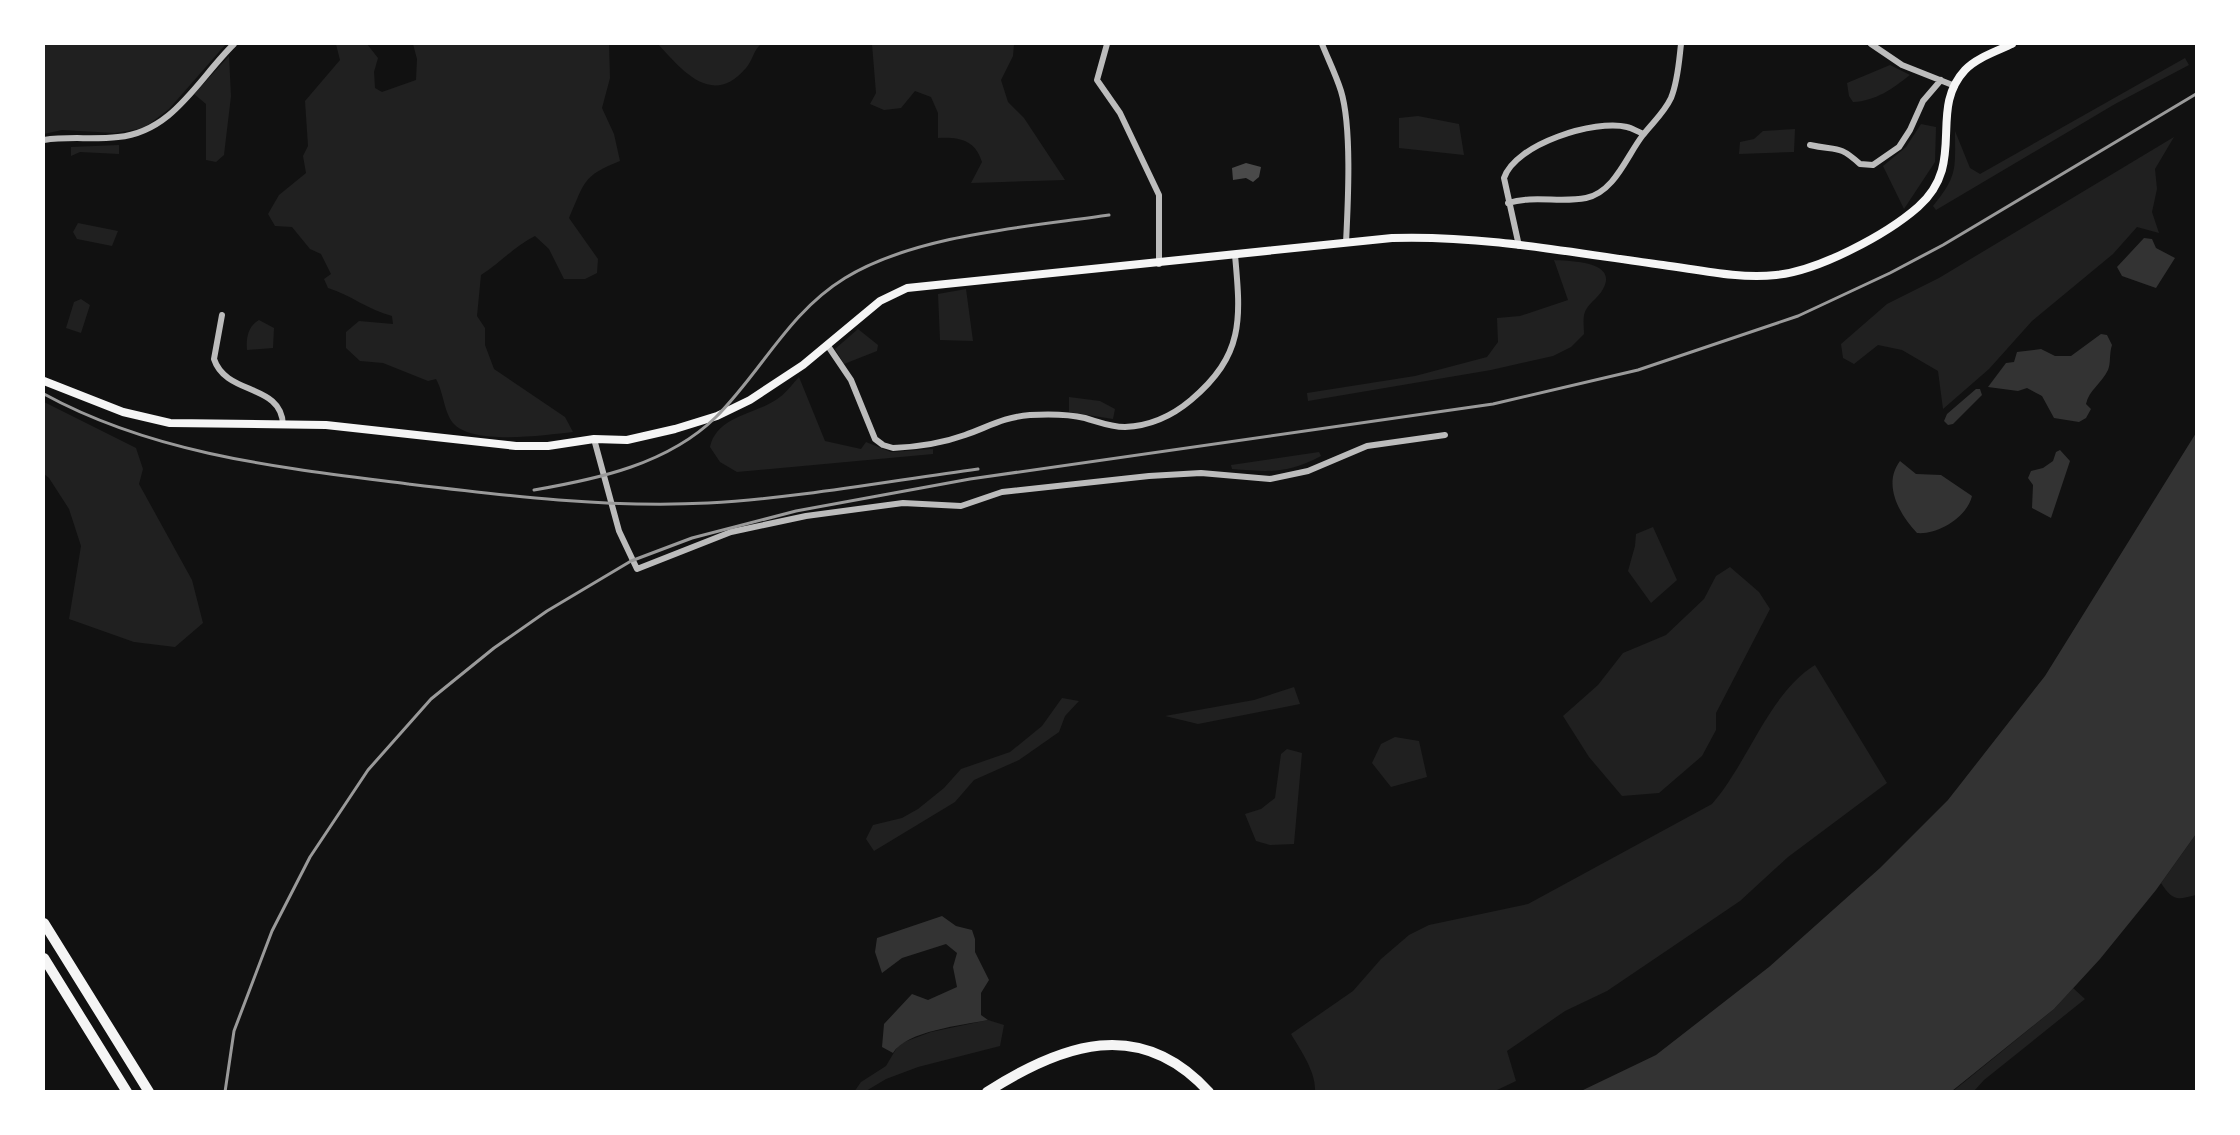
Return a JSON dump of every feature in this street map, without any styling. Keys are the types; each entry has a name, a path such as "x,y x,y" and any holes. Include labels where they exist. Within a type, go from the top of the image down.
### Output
{"highway":[{"path":"44,923 148,1092"},
{"path":"44,958 127,1092"},
{"path":"987,1092 1026,1067 1052,1055 1095,1047 1126,1046 1158,1052 1182,1066 1209,1092"}],"main road":[{"path":"44,381 123,412 170,423 326,425 516,446 548,446 594,439 627,440 717,416 776,384 828,346 870,308 900,290 1346,243 1432,237 1739,275 1775,275 1817,264 1883,233 1919,206 1934,189 1944,170 1947,108 1955,86 1965,70 1974,63 2012,44"}],"street":[{"path":"44,140 117,137 143,133 160,124 234,44"},
{"path":"1107,44 1097,80 1120,113 1159,195 1159,264"},
{"path":"1322,44 1342,92 1347,159 1346,243"},
{"path":"1508,203 1530,199 1585,198 1595,195 1620,172 1644,134 1660,117 1671,96 1681,44"},
{"path":"1871,44 1902,65 1955,86"},
{"path":"1810,146 1840,149 1848,152 1860,164 1873,165 1899,147 1910,130 1923,101 1941,80"},
{"path":"1518,246 1504,183 1506,172 1532,148 1571,131 1626,126 1644,134"},
{"path":"828,346 851,380 875,439 893,448 965,435 993,422 1030,415 1083,417 1107,425 1123,427 1144,425 1167,417 1184,406 1212,382 1224,367 1234,338 1239,309 1235,255"},
{"path":"222,315 214,359 216,365 228,378 244,389 272,399 283,413 283,425"},
{"path":"594,439 619,531 634,566 639,569 688,547 731,532 818,514 903,503 961,506 1002,492 1149,476 1201,473 1270,479 1308,471 1367,446 1445,435"}],"shaded area":[{"path":"44,44 226,44 169,109 144,128 115,133 62,130 44,134"},
{"path":"336,44 367,44 378,58 374,72 375,88 382,92 416,80 417,59 413,44 609,44 610,78 602,108 614,134 620,161 591,176 582,188 569,218 598,259 597,273 585,279 564,279 549,249 535,236 481,275 477,316 485,328 485,345 494,369 565,417 573,432 494,437 465,431 451,421 436,379 428,381 383,363 360,361 346,348 346,332 359,321 393,324 392,316 328,288 324,279 331,274 321,254 310,249 292,227 275,226 268,214 279,195 306,173 303,156 308,146 305,101 340,60"},
{"path":"658,44 761,44 746,68 733,80 721,85 710,85 687,74"},
{"path":"872,44 1014,44 1013,56 1001,80 1008,102 1024,118 1065,180 971,183 982,162 979,155 966,141 938,138 938,113 931,97 915,91 901,108 884,110 870,104 876,93"},
{"path":"229,56 231,96 224,155 216,162 206,160 206,104 194,94"},
{"path":"2185,58 2189,65 2115,104 1936,210 1933,206 1951,179 1955,163 1955,131 1970,168 1980,174"},
{"path":"1890,65 1910,75 1876,97 1853,102 1849,96 1847,83"},
{"path":"1418,116 1459,124 1464,155 1399,148 1399,118"},
{"path":"1921,124 1936,127 1935,162 1904,209 1883,166 1906,147"},
{"path":"1795,129 1794,152 1739,154 1740,142 1754,139 1763,131"},
{"path":"2174,137 2155,169 2157,189 2152,212 2159,233 2137,227 2113,254 2032,321 1989,369 1943,409 1938,371 1902,350 1878,345 1854,364 1843,358 1841,344 1887,304 1939,278"},
{"path":"119,145 119,154 80,152 71,156 71,147"},
{"path":"78,223 118,231 112,246 77,239 73,232"},
{"path":"2144,238 2152,239 2156,248 2175,258 2156,288 2122,276 2117,267"},
{"path":"1554,260 1590,264 1604,273 1606,280 1601,292 1585,311 1584,334 1571,347 1553,356 1491,370 1308,401 1307,393 1415,376 1487,357 1498,342 1497,318 1520,316 1568,300"},
{"path":"966,289 973,341 940,340 938,294"},
{"path":"81,299 90,305 81,333 66,328 74,302"},
{"path":"259,320 274,328 273,348 247,350 248,333"},
{"path":"858,329 878,345 877,351 844,364 835,349"},
{"path":"2101,334 2107,335 2112,345 2109,367 2088,399 2086,404 2091,409 2086,418 2079,422 2054,418 2042,396 2027,388 2018,391 1988,387 2006,363 2014,362 2017,352 2041,349 2055,356 2071,356"},
{"path":"799,377 825,441 861,449 866,442 891,452 933,449 933,454 737,472 720,462 710,447 714,436 721,428 771,403 788,390"},
{"path":"1976,389 1980,389 1982,395 1953,424 1948,425 1944,421 1947,414"},
{"path":"1069,397 1100,401 1115,409 1113,419 1069,412"},
{"path":"44,402 136,448 143,469 139,484 192,580 203,623 175,647 134,642 69,619 81,546 69,509 44,474"},
{"path":"2196,433 2196,834 2156,890 2100,959 2054,1009 1952,1091 1581,1091 1656,1055 1769,967 1880,868 1948,800 2045,676"},
{"path":"2060,450 2070,461 2051,518 2032,508 2033,485 2028,478 2031,471 2043,468 2053,461 2056,452"},
{"path":"1319,452 1321,456 1288,469 1257,471 1232,469 1231,465"},
{"path":"1900,461 1916,474 1941,475 1972,496 1969,504 1951,523 1934,531 1917,533 1899,509 1895,499 1893,480"},
{"path":"1653,527 1677,580 1651,603 1628,571 1636,534"},
{"path":"1730,567 1759,592 1770,609 1716,713 1716,730 1702,756 1659,793 1622,796 1589,757 1563,716 1598,685 1623,653 1666,635 1704,599 1716,576"},
{"path":"1815,665 1887,783 1788,857 1740,901 1607,991 1565,1011 1507,1051 1516,1081 1495,1091 1315,1091 1313,1076 1291,1034 1353,991 1381,959 1409,935 1429,925 1528,904 1712,804 1737,769 1772,710 1799,677"},
{"path":"1294,687 1300,704 1198,724 1165,716 1254,700"},
{"path":"1062,698 1079,701 1065,716 1059,732 1019,760 974,780 955,802 874,851 866,839 873,825 902,818 918,809 944,788 961,769 1010,752 1042,726"},
{"path":"1395,737 1419,741 1427,777 1391,787 1372,763 1381,744"},
{"path":"1287,749 1302,753 1294,844 1270,845 1256,841 1245,814 1261,809 1275,798 1281,754"},
{"path":"2196,834 2196,895 2176,898 2161,883"},
{"path":"942,916 956,926 972,930 975,952 989,980 981,993 981,1015 988,1020 922,1034 900,1045 893,1053 882,1047 884,1024 912,994 928,1000 957,987 953,967 957,953 946,944 902,958 882,973 875,952 877,938"},
{"path":"2073,988 2085,999 1984,1080 1974,1091 1952,1092 2054,1009"},
{"path":"988,1020 1004,1025 1000,1046 918,1067 886,1079 866,1091 854,1092 861,1082 886,1066 899,1044 931,1032"}],"building":[{"path":"1246,163 1261,167 1259,177 1253,182 1246,178 1233,180 1232,168"}],"railway":[{"path":"225,1092 234,1031 272,931 310,857 368,770 431,699 494,648 547,611 631,561 692,538 796,511 970,479 1493,404 1638,370 1798,316 1890,273 1943,245 2196,94"},
{"path":"534,490 583,481 631,467 676,447 697,433 716,417 748,381 776,343 807,308 845,278 873,263 938,242 972,235 1109,215"},
{"path":"44,394 86,415 130,432 221,456 314,472 558,500 633,504 742,501 978,469"}]}
